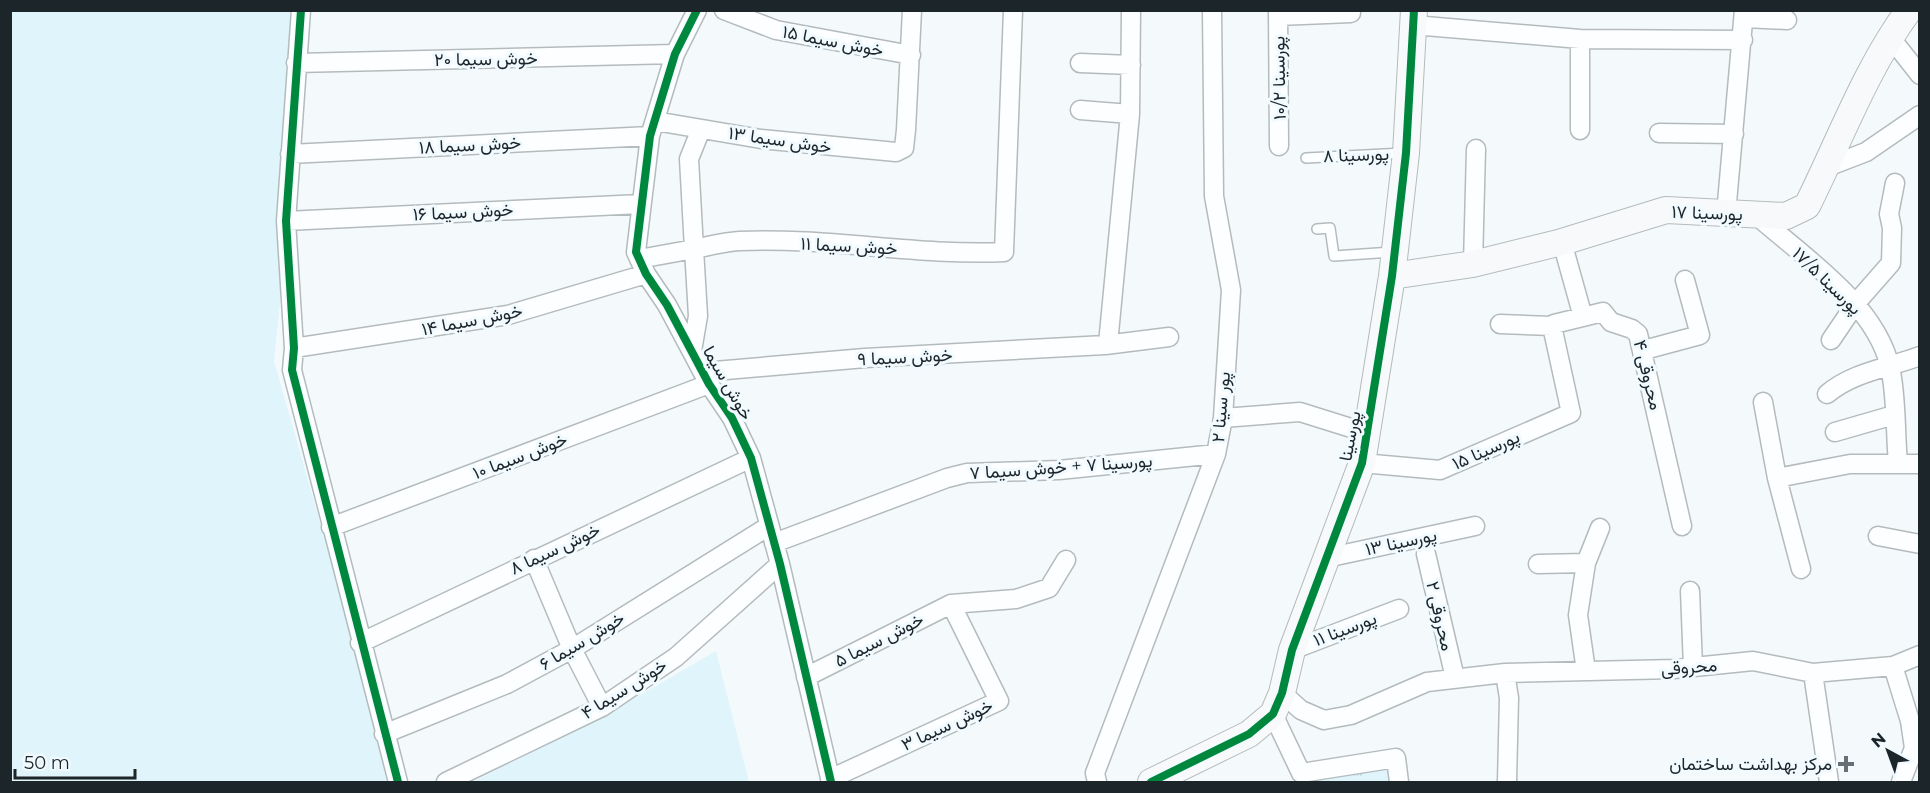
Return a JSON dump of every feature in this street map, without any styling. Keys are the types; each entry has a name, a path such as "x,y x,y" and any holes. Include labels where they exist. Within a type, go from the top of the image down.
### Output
{"street":[{"path":"301,10 286,221 294,348 292,370 360,643 398,783"},
{"path":"642,266 636,252 653,128 675,54 697,10"},
{"name":"خوش سیما ۱۵","path":"724,10 776,30 910,55"},
{"path":"910,55 912,10"},
{"name":"خوش سیما ۱۱","path":"642,266 694,249 738,241 842,244 964,254 1004,252 1014,10"},
{"path":"1107,344 1130,114 1131,10"},
{"name":"پور سینا ۲","path":"1097,783 1095,773 1216,454 1223,418 1231,290 1214,196 1212,10"},
{"name":"پورسینا ۱۷","path":"1393,264 1473,264 1562,242 1666,210 1786,216 1808,206 1838,136 1890,37 1910,10"},
{"path":"1278,13 1351,13"},
{"name":"پورسینا ۱۰/۲","path":"1278,13 1279,146"},
{"path":"1726,214 1744,14 1787,20"},
{"path":"1413,18 1580,39 1743,40"},
{"name":"پورسینا","path":"1278,704 1292,650 1362,463 1393,264 1406,153 1413,18"},
{"path":"1890,37 1920,75"},
{"path":"1580,39 1580,130"},
{"name":"خوش سیما ۲۰","path":"296,63 675,54"},
{"name":"خوش سیما ۱۳","path":"653,128 701,129 853,149 896,152 904,148 910,55"},
{"path":"1080,63 1131,65"},
{"path":"1080,110 1130,114"},
{"path":"1827,166 1866,152 1920,115"},
{"name":"خوش سیما ۱۸","path":"290,154 653,128"},
{"path":"692,351 698,316 689,159 701,129"},
{"path":"1659,133 1734,134"},
{"path":"1473,264 1476,149"},
{"path":"1831,340 1856,303 1891,263 1892,228 1889,214 1895,183"},
{"name":"خوش سیما ۱۶","path":"286,221 641,204"},
{"name":"پورسینا ۱۷/۵","path":"1756,214 1856,303 1878,336 1890,367 1898,463"},
{"path":"1562,242 1583,317"},
{"name":"خوش سیما ۱۴","path":"294,348 508,315 642,266"},
{"name":"خوش سیما","path":"642,266 668,305 706,378 732,418 751,458 780,564 831,781"},
{"path":"1644,350 1700,335 1685,280"},
{"name":"محروقی ۴","path":"1500,324 1552,326 1603,312 1611,321 1636,331 1644,350 1682,526"},
{"name":"پورسینا ۱۵","path":"1362,463 1440,470 1571,412 1552,326"},
{"name":"خوش سیما ۹","path":"706,378 865,358 1107,344 1169,337"},
{"path":"1827,394 1840,383 1855,376 1920,356"},
{"name":"خوش سیما ۱۰","path":"331,527 706,378"},
{"path":"1763,402 1777,478 1801,569"},
{"path":"1223,418 1300,412 1367,433"},
{"path":"1835,432 1894,415"},
{"name":"پورسینا ۷ + خوش سیما ۷","path":"772,534 967,473 1059,470 1216,454"},
{"name":"خوش سیما ۸","path":"360,643 751,458"},
{"path":"1777,478 1850,464 1920,464"},
{"name":"پورسینا ۱۳","path":"1326,558 1475,526"},
{"path":"1586,671 1578,615 1587,563 1600,528"},
{"name":"خوش سیما ۶","path":"384,734 507,684 772,534"},
{"path":"1878,536 1920,544"},
{"name":"محروقی ۲","path":"1426,554 1455,678"},
{"path":"534,559 572,649 602,707"},
{"path":"951,604 1016,599 1049,588 1066,560"},
{"path":"1538,564 1587,563"},
{"name":"خوش سیما ۴","path":"446,783 602,707 676,657 780,564"},
{"path":"1690,591 1693,667"},
{"name":"خوش سیما ۵","path":"806,677 951,604"},
{"name":"خوش سیما ۳","path":"831,781 999,701 951,604"},
{"name":"پورسینا ۱۱","path":"1292,650 1399,609"},
{"name":"محروقی","path":"1278,704 1301,710 1324,720 1351,715 1426,682 1455,678 1505,673 1693,667 1753,661 1813,673 1893,666 1920,655"},
{"path":"1893,666 1910,721 1914,748 1901,783"},
{"path":"1505,673 1509,698 1507,783"},
{"path":"1813,673 1829,783"},
{"path":"1278,704 1297,778 1396,758 1399,783"},
{"path":"1151,783 1249,734 1278,704"}],"lane":[{"name":"پورسینا ۸","path":"1306,158 1406,153"},
{"path":"1317,229 1329,228 1334,256 1393,264"}],"green space":[{"path":"10,11 310,11 274,361 394,782 11,782"},
{"path":"716,651 749,782 473,782 606,715"},
{"path":"1390,768 1391,782 1305,782 1315,774"}],"cycle path":[{"path":"301,10 286,221 294,348 292,370 398,782"},
{"path":"697,10 675,54 650,136 636,252 646,274 667,305 709,384 732,418 751,458 780,564 831,782"},
{"path":"1151,782 1249,734 1273,714 1282,693 1292,650 1362,463 1392,276 1406,153 1414,10"}],"place":[{"name":"مرکز بهداشت ساختمان","path":"1846,764"}]}
